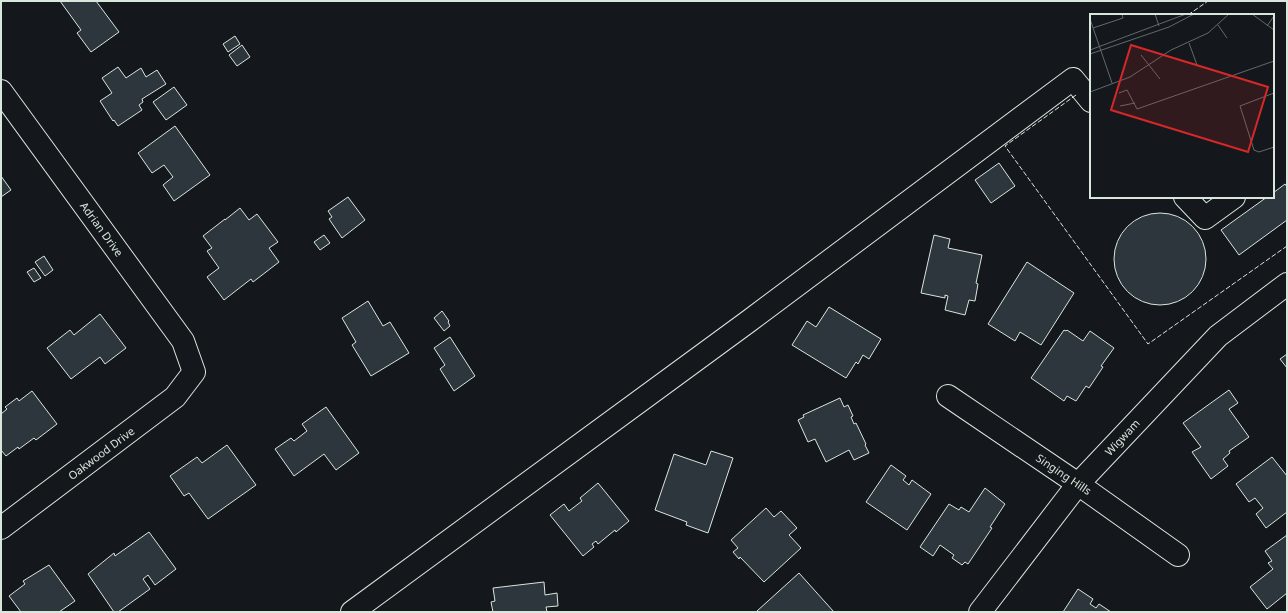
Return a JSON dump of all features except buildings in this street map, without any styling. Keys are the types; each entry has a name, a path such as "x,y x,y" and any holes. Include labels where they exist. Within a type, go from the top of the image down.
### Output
{"street":[{"path":"352,612 748,321 1073,79 1090,100"},
{"name":"Adrian Drive","path":"1,91 184,341 194,372"},
{"path":"1186,198 1205,218 1233,198"},
{"name":"Wigwam","path":"980,612 1078,484 1218,336 1287,284"},
{"name":"Oakwood Drive","path":"1,528 175,397 194,372"},
{"name":"Singing Hills","path":"948,396 1078,484 1178,555"}],"fence":[{"path":"1189,14 1208,1"},
{"path":"1076,95 1005,146 1148,344 1287,246"}]}
